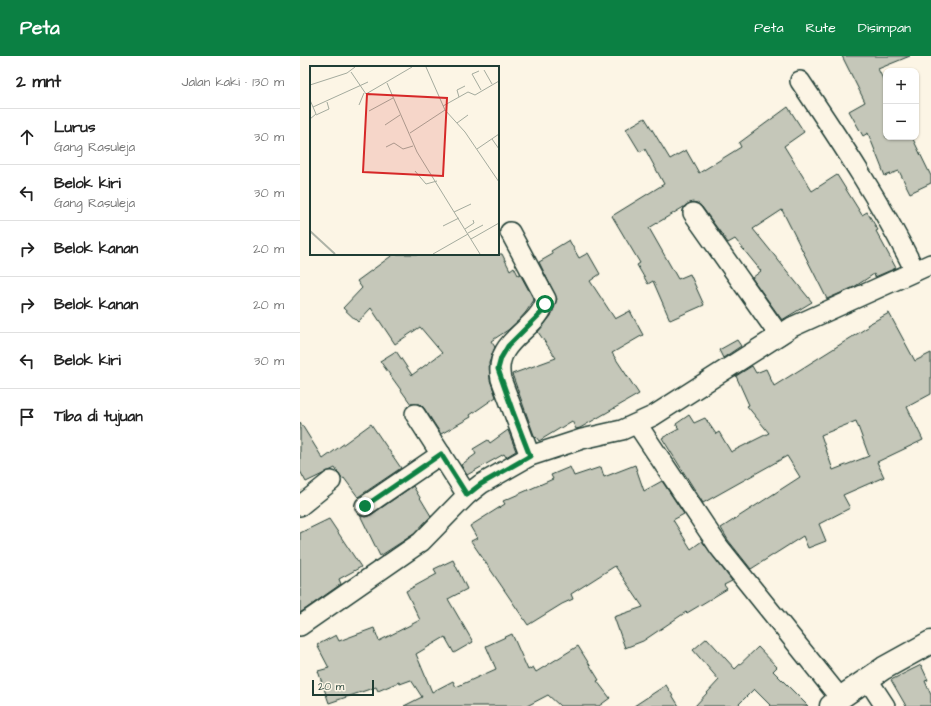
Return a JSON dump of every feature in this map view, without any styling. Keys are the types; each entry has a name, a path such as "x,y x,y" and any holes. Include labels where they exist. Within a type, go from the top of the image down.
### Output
{"street":[{"path":"300,626 421,542 467,495 481,484 530,456 582,438 622,430 638,424 670,406 779,336 812,317 923,267 896,233 837,135 800,81"},
{"path":"693,213 779,336"},
{"path":"510,232 546,299 541,313 508,346 501,358 498,369 530,456"},
{"path":"415,414 467,495"},
{"path":"638,424 719,547 836,702 884,668 931,642"},
{"path":"365,506 441,454"},
{"path":"300,506 331,481"},
{"path":"868,680 885,706"}],"building":[{"path":"842,56 910,56 878,69 883,79 883,140 913,140 931,176 931,183 910,193 899,171 885,176 868,133 863,136 849,111 865,102"},
{"path":"788,107 804,132 784,146 812,191 837,175 862,215 867,212 878,230 876,231 896,268 875,277 874,274 854,287 827,299 782,210 753,229 812,302 782,320 752,278 761,271 735,239 728,243 702,207 697,203 692,202 649,228 678,279 690,274 704,305 670,320 653,281 648,284 637,265 640,263 612,216 664,184 645,149 640,152 626,129 645,118 670,159 686,150 699,173 741,147 739,143"},
{"path":"569,240 579,258 588,253 600,274 590,281 615,319 630,311 643,335 612,353 639,394 580,428 576,429 572,421 539,441 536,437 535,438 512,374 556,358 538,332 551,316 557,299 539,262 553,254 551,251"},
{"path":"502,254 510,270 514,267 518,275 520,274 534,300 519,320 508,330 491,341 495,347 489,363 490,380 496,397 470,415 471,417 441,434 420,404 411,404 380,361 396,351 412,375 442,353 420,327 395,344 371,308 358,322 343,308 362,288 357,281 393,255"},
{"path":"889,313 915,361 931,353 931,394 907,407 923,440 877,462 884,477 843,495 850,508 819,524 826,541 808,548 803,536 751,569 728,540 721,528 800,477 787,456 703,503 662,438 679,429 676,424 689,415 694,423 705,418 716,434 719,432 731,452 769,433 747,406 749,405 736,376 752,366 756,373 766,369 774,386 868,327 867,325","holes":["856,421 869,456 833,470 821,435"]},
{"path":"737,340 741,346 723,358 719,350"},
{"path":"300,422 323,459 371,424 401,468 358,497 344,478 342,479 335,468 306,482 300,471"},
{"path":"508,430 516,451 506,457 504,454 467,475 461,465 476,454 473,449 488,440 490,443"},
{"path":"635,465 644,491 662,481 684,514 673,520 691,549 702,541 732,581 724,585 727,589 687,613 686,612 643,641 625,648 614,617 643,607 615,566 571,594 573,599 528,625 471,541 477,538 470,526 505,504 503,501 553,479 551,475 570,467 574,476 601,467 604,477"},
{"path":"413,486 431,516 414,534 380,556 360,515 365,517 371,515"},
{"path":"329,519 361,567 339,579 341,584 300,613 300,533"},
{"path":"453,560 467,589 448,599 473,642 454,653 445,637 416,654 432,692 453,681 456,687 496,669 486,646 512,634 528,670 533,667 536,672 578,646 599,680 597,681 610,698 599,706 560,706 548,695 527,706 404,706 422,697 411,680 400,684 399,682 378,691 376,687 329,703 318,671 329,668 317,645 336,635 339,641 374,628 379,641 420,620 406,591 437,574 434,569"},
{"path":"707,638 735,669 758,647 777,667 773,671 808,706 771,706 754,689 737,706 695,706 719,680 693,650"},
{"path":"921,665 928,680 925,681 931,695 931,706 906,706 891,680"},
{"path":"666,685 679,706 634,706"}],"route":[{"path":"365,506 441,454 467,495 481,484 530,456 498,369 501,358 508,346 541,313 545,304"}]}
